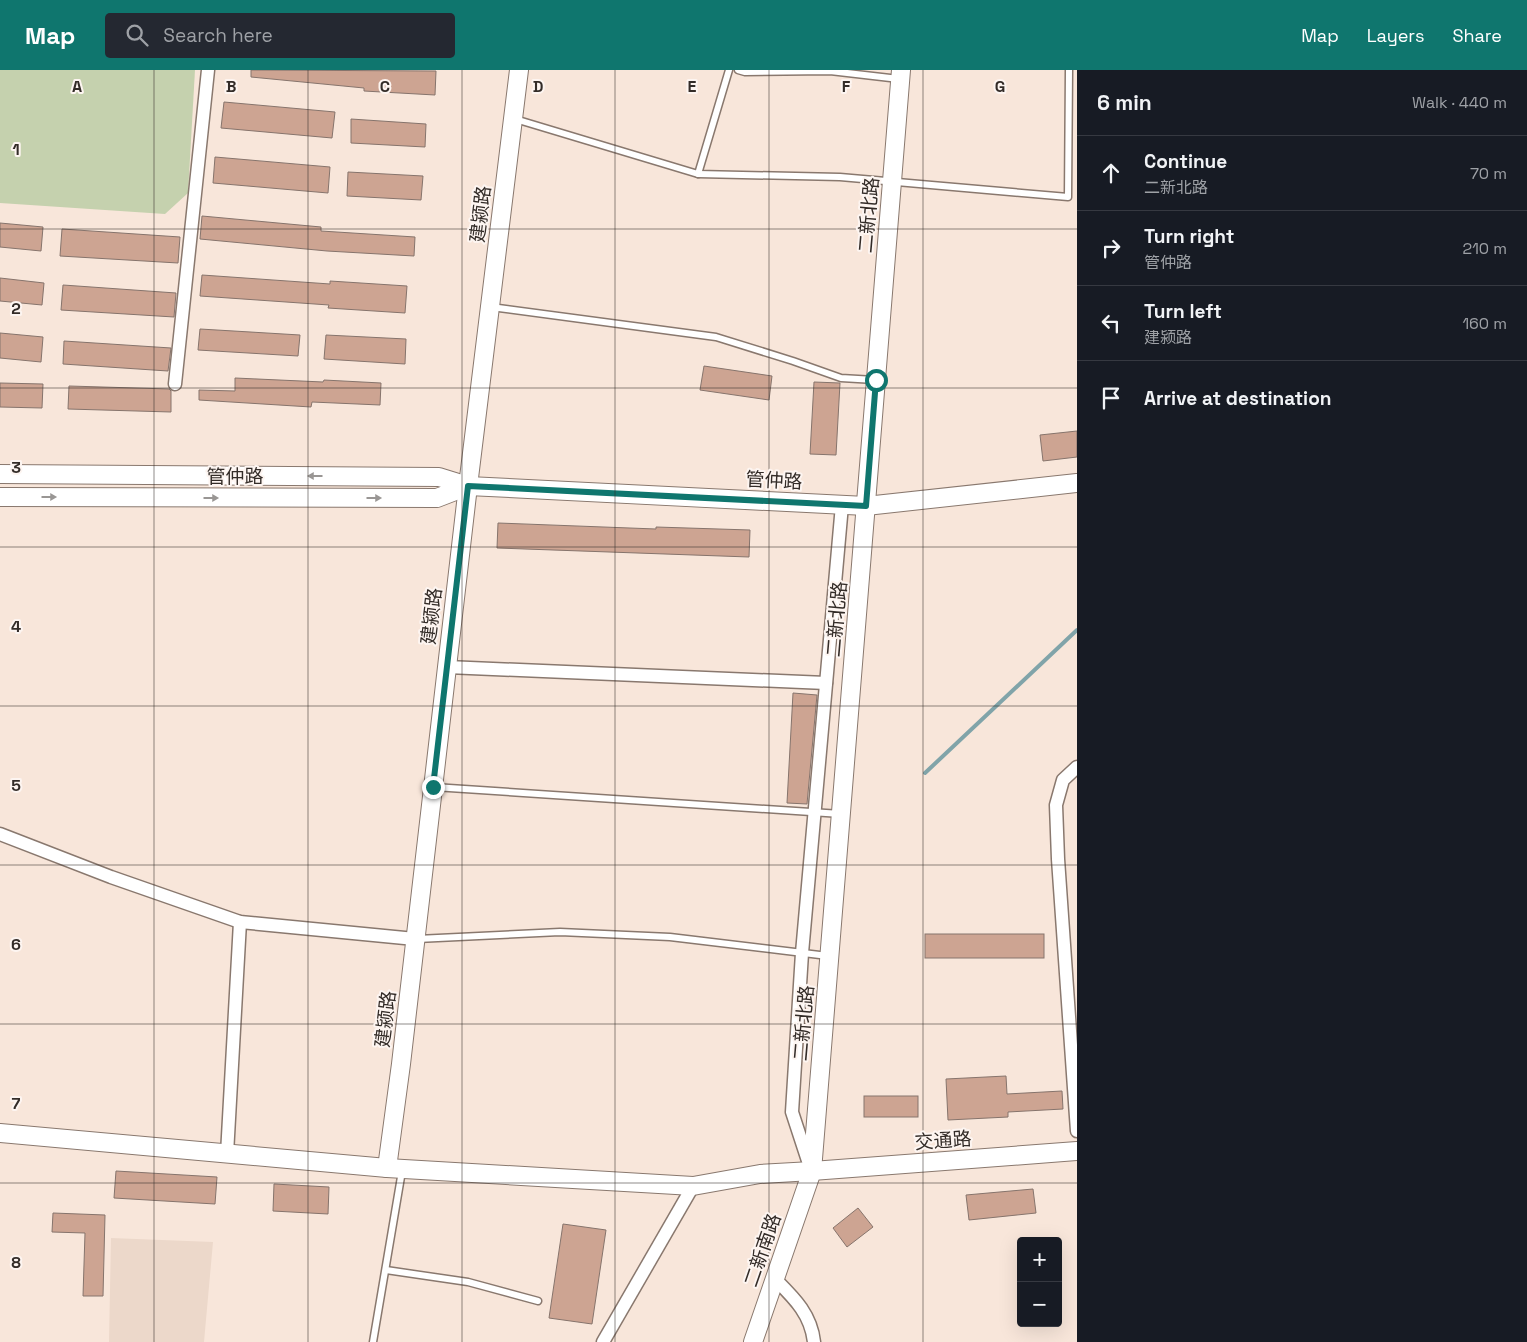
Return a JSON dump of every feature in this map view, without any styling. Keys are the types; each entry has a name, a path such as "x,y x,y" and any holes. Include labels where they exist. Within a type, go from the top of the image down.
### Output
{"street":[{"path":"175,384 208,70"},
{"name":"建颍路","path":"394,1168 401,1064 415,939 468,486 520,70"},
{"name":"二新北路","path":"812,1171 901,74"},
{"name":"管仲路","path":"0,474 439,477 468,486 866,506 1077,483"},
{"name":"管仲路","path":"0,497 437,498 468,486"},
{"path":"812,1171 792,1112 802,953 842,504"},
{"path":"447,667 826,683"},
{"path":"1077,767 1063,780 1056,805 1058,869 1077,1131"},
{"path":"0,834 111,877 240,922 415,939"},
{"path":"226,1154 240,922"},
{"name":"交通路","path":"0,1133 394,1168 693,1186 760,1174 1077,1151"},
{"name":"二新南路","path":"753,1342 812,1171"},
{"path":"603,1342 693,1186"},
{"path":"775,1279 800,1303 813,1333 814,1342"}],"lane":[{"path":"698,174 729,70"},
{"path":"738,70 745,72 830,71 901,74"},
{"path":"514,118 698,174 840,177 1068,197 1069,70"},
{"path":"490,307 716,337 841,378 876,380"},
{"path":"433,787 841,814"},
{"path":"415,939 560,932 670,937 829,956"},
{"path":"373,1342 386,1270 394,1168"},
{"path":"386,1270 468,1282 538,1301"}],"shaded area":[{"path":"111,1238 213,1242 204,1342 109,1342"}],"green space":[{"path":"0,70 195,70 188,193 165,214 0,203"}],"building":[{"path":"251,70 436,71 435,95 364,91 364,88 251,77"},
{"path":"224,102 335,112 332,138 221,128"},
{"path":"351,119 426,124 425,147 351,143"},
{"path":"215,157 330,167 328,193 213,183"},
{"path":"348,172 423,176 421,200 347,196"},
{"path":"202,216 321,227 321,231 415,237 414,256 327,251 200,239"},
{"path":"0,223 43,227 41,251 0,247"},
{"path":"62,229 180,237 178,263 60,256"},
{"path":"202,275 330,284 330,281 407,286 405,313 328,308 329,305 200,296"},
{"path":"0,278 44,283 42,305 0,301"},
{"path":"63,285 176,293 174,317 61,310"},
{"path":"200,329 300,335 298,356 198,350"},
{"path":"0,333 43,337 41,362 0,358"},
{"path":"326,335 406,339 405,364 324,359"},
{"path":"64,341 171,348 168,371 63,364"},
{"path":"704,366 772,376 769,400 700,390"},
{"path":"235,378 381,383 380,405 312,402 311,407 199,400 199,390 235,391"},
{"path":"814,382 840,383 836,455 810,454"},
{"path":"0,383 43,384 42,408 0,407"},
{"path":"69,386 169,389 171,391 171,412 68,409"},
{"path":"1077,431 1077,457 1043,461 1040,435"},
{"path":"498,523 656,529 656,527 750,530 749,557 497,548"},
{"path":"793,693 817,695 807,804 787,803"},
{"path":"925,934 1044,934 1044,958 925,958"},
{"path":"1006,1076 1007,1094 1062,1091 1063,1109 1008,1112 1008,1117 948,1120 946,1079"},
{"path":"864,1096 918,1096 918,1117 864,1117"},
{"path":"116,1171 217,1177 215,1204 114,1198"},
{"path":"274,1184 329,1187 328,1214 273,1211"},
{"path":"1033,1189 1036,1213 969,1220 966,1195"},
{"path":"858,1208 873,1227 847,1247 833,1228"},
{"path":"53,1213 105,1215 103,1296 83,1296 85,1233 52,1232"},
{"path":"563,1224 606,1230 592,1324 549,1318"}],"waterway":[{"path":"925,773 1077,630"}],"route":[{"path":"433,787 468,486 866,506 876,380"}]}
